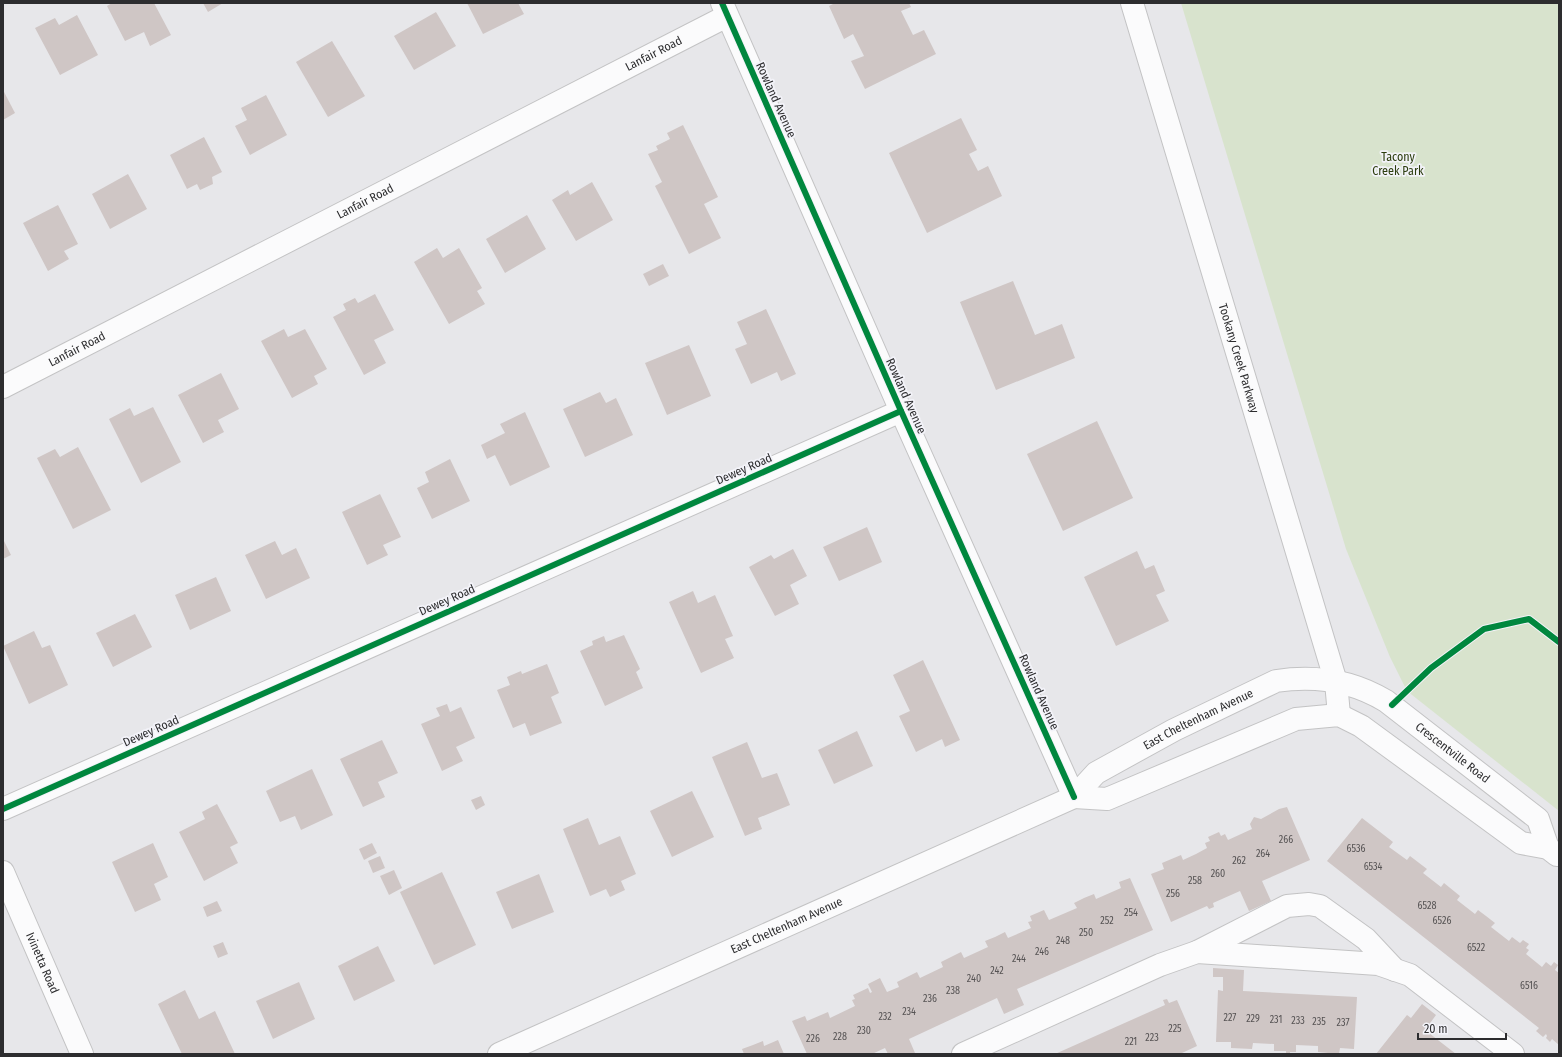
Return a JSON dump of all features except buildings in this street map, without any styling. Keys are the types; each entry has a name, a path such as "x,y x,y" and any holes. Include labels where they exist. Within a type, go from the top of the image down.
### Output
{"main road":[{"name":"Tookany Creek Parkway","path":"1132,3 1336,682 1339,715"},
{"name":"Lanfair Road","path":"3,387 724,10"},
{"name":"Rowland Avenue","path":"724,10 901,411 1074,797"},
{"name":"Dewey Road","path":"3,809 901,411"},
{"name":"East Cheltenham Avenue","path":"499,1054 1074,797 1096,773 1174,730 1276,682 1292,679 1315,678 1336,682"},
{"name":"Crescentville Road","path":"1336,682 1372,692 1386,701 1532,814 1538,819 1553,852"},
{"name":"East Cheltenham Avenue","path":"1074,797 1107,799 1296,719 1339,715"},
{"name":"Crescentville Road","path":"1339,715 1361,726 1521,843 1553,852"},
{"name":"Ivinetta Road","path":"3,872 82,1054"},
{"path":"963,1054 1160,965 1197,952 1287,906 1309,904 1320,906 1366,939 1395,970"},
{"path":"1197,952 1378,964 1410,975 1513,1054"}],"green space":[{"name":"Tacony Creek Park","path":"1181,3 1559,3 1559,811 1407,691 1390,657 1346,549"}],"cycle path":[{"path":"722,3 901,411 1074,797"},
{"path":"3,809 901,411"},
{"path":"1392,705 1431,668 1484,629 1529,619 1559,642"}]}
